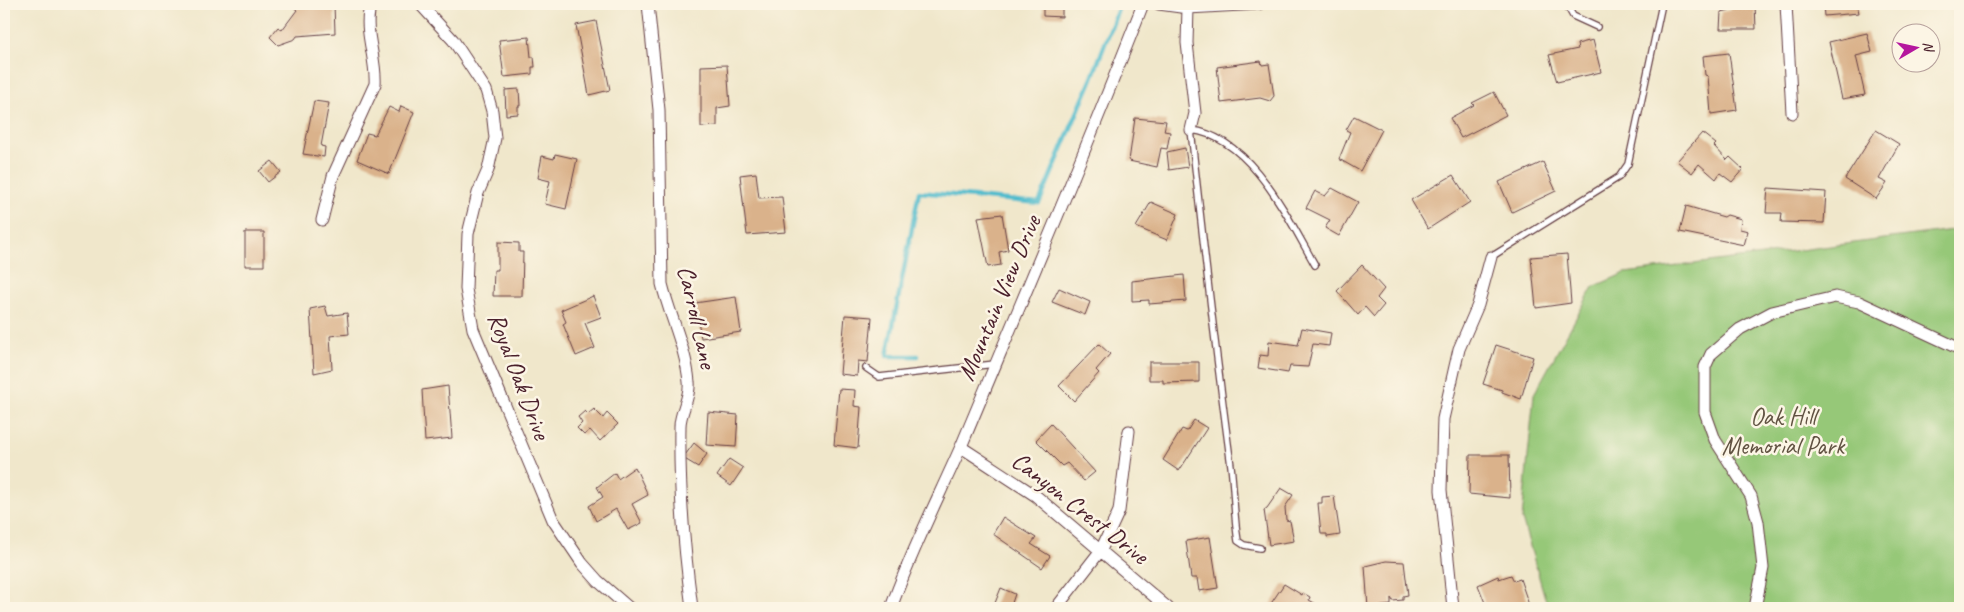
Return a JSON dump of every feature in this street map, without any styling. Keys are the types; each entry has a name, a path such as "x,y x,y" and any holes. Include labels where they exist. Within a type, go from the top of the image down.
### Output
{"street":[{"path":"322,220 333,176 345,145 375,84 376,69 367,18 370,4"},
{"name":"Royal Oak Drive","path":"420,4 452,40 486,90 492,111 495,138 488,170 478,193 468,234 466,290 473,329 554,520 582,563 598,581 629,608"},
{"name":"Carroll Lane","path":"648,4 659,110 662,284 668,312 679,339 690,384 680,424 685,558 692,608"},
{"name":"Mountain View Drive","path":"890,608 902,576 961,447 1100,115 1143,4"},
{"path":"1159,4 1188,8 1259,4"},
{"path":"1786,4 1792,113"},
{"path":"1188,8 1187,43 1195,114 1191,130"},
{"path":"1453,608 1441,490 1443,419 1459,349 1478,304 1491,257"},
{"path":"1755,608 1763,568 1758,522 1751,496 1715,440 1705,412 1705,367 1711,354 1740,329 1772,312 1835,297 1859,302 1960,350"},
{"path":"1056,608 1101,550 1119,511 1129,431"},
{"name":"Canyon Crest Drive","path":"961,447 1036,496 1168,608"}],"lane":[{"path":"1566,4 1573,16 1597,27"},
{"path":"1491,257 1619,177 1628,164 1662,4"},
{"path":"1260,548 1244,545 1238,541 1231,468 1214,347 1191,130 1208,132 1245,157 1282,207 1316,265"},
{"path":"866,368 878,377 995,364"}],"green space":[{"name":"Oak Hill Memorial Park","path":"1960,229 1960,608 1548,608 1522,519 1534,394 1593,287 1625,273"}],"building":[{"path":"290,4 334,4 335,33 297,36 295,39 278,45 270,37 278,27 282,30 297,10"},
{"path":"1043,4 1062,4 1062,17 1043,16"},
{"path":"1731,4 1755,4 1756,29 1720,29 1721,12 1731,10"},
{"path":"1823,4 1857,4 1859,13 1824,16"},
{"path":"596,21 610,90 589,95 576,25"},
{"path":"1867,33 1872,52 1856,56 1865,95 1842,99 1829,42"},
{"path":"529,37 531,57 534,57 535,67 532,67 532,74 504,77 499,40"},
{"path":"1593,40 1601,72 1557,82 1549,55 1578,49 1577,44"},
{"path":"1729,53 1737,110 1711,114 1708,76 1705,75 1703,56"},
{"path":"1261,61 1262,65 1269,64 1274,96 1270,101 1260,98 1221,103 1217,67"},
{"path":"727,65 730,106 717,108 717,126 701,127 701,66"},
{"path":"519,89 520,106 518,106 518,114 506,115 505,90"},
{"path":"1494,92 1506,115 1461,138 1450,118 1474,105 1472,103"},
{"path":"314,101 329,103 321,146 325,147 324,157 303,154"},
{"path":"401,106 414,112 389,174 357,160 367,133 375,135 389,107 399,112"},
{"path":"1354,116 1382,130 1360,171 1339,159 1350,132 1346,130"},
{"path":"1135,118 1166,121 1164,131 1170,132 1167,149 1161,148 1157,167 1129,161"},
{"path":"1876,130 1899,144 1879,179 1887,183 1876,199 1845,179"},
{"path":"1702,133 1716,144 1714,146 1727,160 1730,157 1743,169 1732,182 1720,173 1716,179 1699,164 1692,173 1677,161"},
{"path":"1185,148 1188,167 1169,170 1167,152"},
{"path":"555,154 577,159 566,209 545,204 550,181 538,178 542,156 554,159"},
{"path":"272,161 281,172 268,182 259,171"},
{"path":"1543,162 1556,191 1512,212 1499,182"},
{"path":"756,173 759,198 782,197 786,232 747,235 740,175"},
{"path":"1453,175 1470,202 1428,229 1411,200"},
{"path":"1332,188 1358,202 1339,236 1325,228 1330,220 1306,208 1315,191 1325,196"},
{"path":"1768,188 1826,192 1824,223 1781,222 1782,213 1766,213"},
{"path":"1151,202 1178,214 1167,240 1136,227"},
{"path":"1686,206 1724,217 1727,215 1741,219 1740,229 1748,231 1744,245 1680,232"},
{"path":"1002,214 1008,250 999,252 1001,265 988,267 978,217"},
{"path":"245,232 264,232 264,266 245,266"},
{"path":"498,242 519,243 519,252 523,252 522,296 493,296 494,270 498,270"},
{"path":"1567,254 1571,303 1536,308 1531,257"},
{"path":"1362,265 1384,289 1377,298 1384,305 1374,317 1365,307 1358,315 1337,291"},
{"path":"1184,275 1186,301 1149,304 1149,300 1132,301 1132,281"},
{"path":"1059,288 1090,302 1085,315 1052,302"},
{"path":"593,296 601,317 585,323 595,348 576,356 563,324 566,322 561,310"},
{"path":"736,297 741,332 701,338 695,303"},
{"path":"325,306 328,316 347,313 349,334 330,336 332,369 314,373 310,309"},
{"path":"845,315 872,317 868,362 858,361 857,376 840,374"},
{"path":"1302,328 1331,333 1329,346 1313,344 1308,367 1290,366 1288,373 1258,368 1260,355 1268,356 1269,341 1298,345"},
{"path":"1099,344 1110,354 1096,370 1099,373 1074,401 1059,386"},
{"path":"1496,345 1533,357 1521,399 1483,384"},
{"path":"1149,362 1199,362 1199,382 1163,383 1163,380 1149,380"},
{"path":"448,386 452,438 425,441 422,390"},
{"path":"839,389 855,390 854,406 861,407 858,448 834,445"},
{"path":"594,409 603,418 607,413 618,424 600,441 590,430 584,435 577,428 582,423 578,417 585,411 588,414"},
{"path":"708,412 738,415 736,447 706,445"},
{"path":"1194,420 1207,428 1179,471 1163,460 1182,429 1187,431"},
{"path":"1051,424 1095,472 1084,481 1067,463 1062,466 1036,440"},
{"path":"694,443 707,454 698,467 683,458"},
{"path":"1470,455 1509,455 1510,498 1469,494"},
{"path":"729,459 743,468 731,486 717,476"},
{"path":"635,467 648,495 632,504 642,523 628,530 616,509 596,521 589,506 603,497 597,487 615,473 618,479"},
{"path":"1281,488 1293,495 1285,507 1286,520 1290,521 1294,541 1269,545 1264,510"},
{"path":"1334,496 1340,535 1327,537 1327,534 1321,534 1318,503 1322,503 1322,497"},
{"path":"1003,517 1036,538 1031,544 1050,556 1042,568 993,534"},
{"path":"1210,537 1218,588 1199,591 1197,578 1191,578 1186,541"},
{"path":"1386,561 1404,562 1408,595 1403,596 1403,600 1393,601 1391,598 1391,605 1368,608 1365,566"},
{"path":"1511,575 1514,581 1520,579 1530,608 1487,608 1478,585 1498,576 1499,579"},
{"path":"1284,584 1302,595 1303,593 1310,597 1309,600 1318,605 1316,608 1268,608"},
{"path":"1001,588 1015,594 1011,606 1015,608 993,608"}],"waterway":[{"path":"918,356 887,356 919,192 1039,203 1092,78 1120,4"}]}
